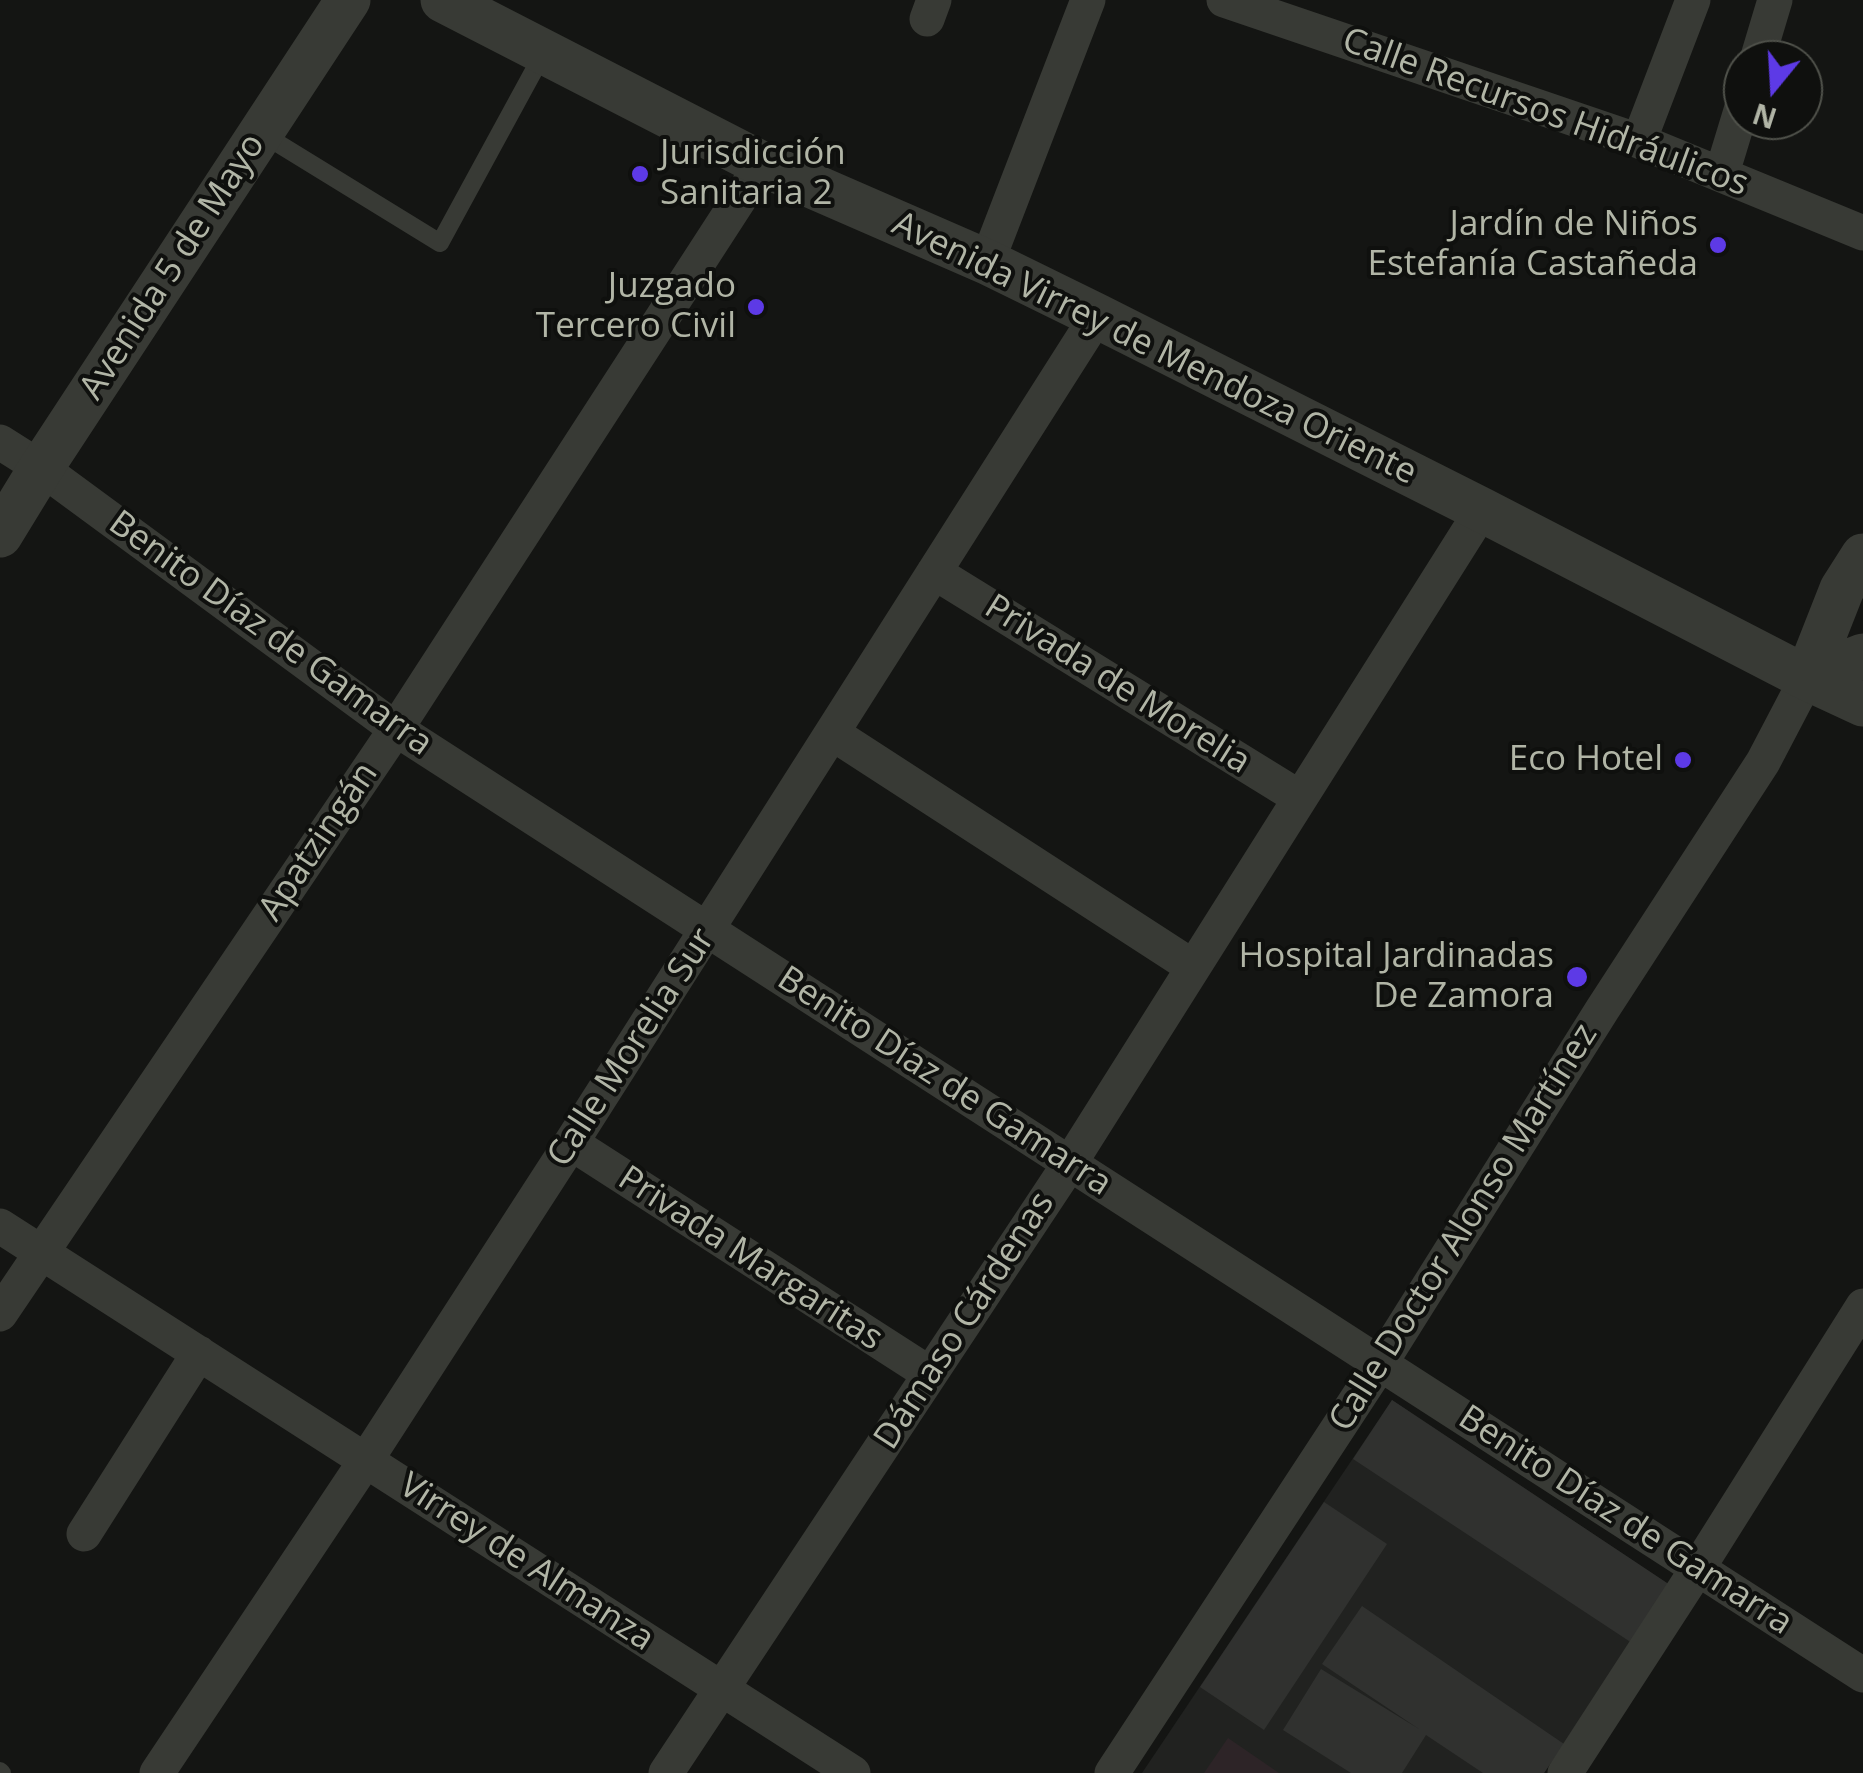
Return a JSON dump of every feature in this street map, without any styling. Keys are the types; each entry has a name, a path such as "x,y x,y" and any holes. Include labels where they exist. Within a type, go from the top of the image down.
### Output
{"street":[{"name":"Avenida 5 de Mayo","path":"0,535 348,0"},
{"name":"Avenida Virrey de Mendoza Oriente","path":"443,0 762,164 988,262 1097,316 1863,704"},
{"path":"988,262 1088,0"},
{"name":"Calle Recursos Hidráulicos","path":"1224,0 1639,141 1863,233"},
{"path":"1639,141 1692,0"},
{"path":"1763,40 1776,0"},
{"path":"1722,173 1732,140"},
{"name":"Apatzingán","path":"0,1314 396,729 762,164"},
{"name":"Calle Morelia Sur","path":"157,1773 366,1460 708,930 1097,316"},
{"name":"Benito Díaz de Gamarra","path":"0,442 41,468 396,729 1863,1674"},
{"name":"Dámaso Cárdenas","path":"666,1773 1070,1163 1482,510"},
{"path":"1806,678 1842,589 1863,556"},
{"name":"Privada de Morelia","path":"934,572 1300,798"},
{"path":"1806,678 1863,656"},
{"name":"Calle Doctor Alonso Martínez","path":"1112,1773 1380,1364 1763,762 1806,678"},
{"path":"832,733 1194,967"},
{"name":"Privada Margaritas","path":"570,1143 930,1374"},
{"name":"Virrey de Almanza","path":"0,1226 854,1773"},
{"path":"1565,1773 1863,1306"},
{"path":"84,1534 199,1353"}],"lane":[{"path":"260,133 440,243 544,52"}],"shaded area":[{"path":"1392,1400 1670,1585 1544,1773 1142,1773"},
{"path":"1228,1738 1279,1773 1204,1773"}],"building":[{"path":"1392,1400 1670,1585 1632,1643 1353,1459"},
{"path":"1324,1502 1387,1544 1264,1730 1200,1687"},
{"path":"1362,1606 1564,1744 1544,1773 1483,1773 1426,1735 1402,1773 1351,1773 1283,1730 1321,1669 1419,1729 1322,1664"}],"place":[{"name":"Jurisdicción Sanitaria 2","path":"640,174"},
{"name":"Jardín de Niños Estefanía Castañeda","path":"1718,245"},
{"name":"Juzgado Tercero Civil","path":"756,307"},
{"name":"Eco Hotel","path":"1683,760"},
{"name":"Hospital Jardinadas De Zamora","path":"1577,977"}]}
